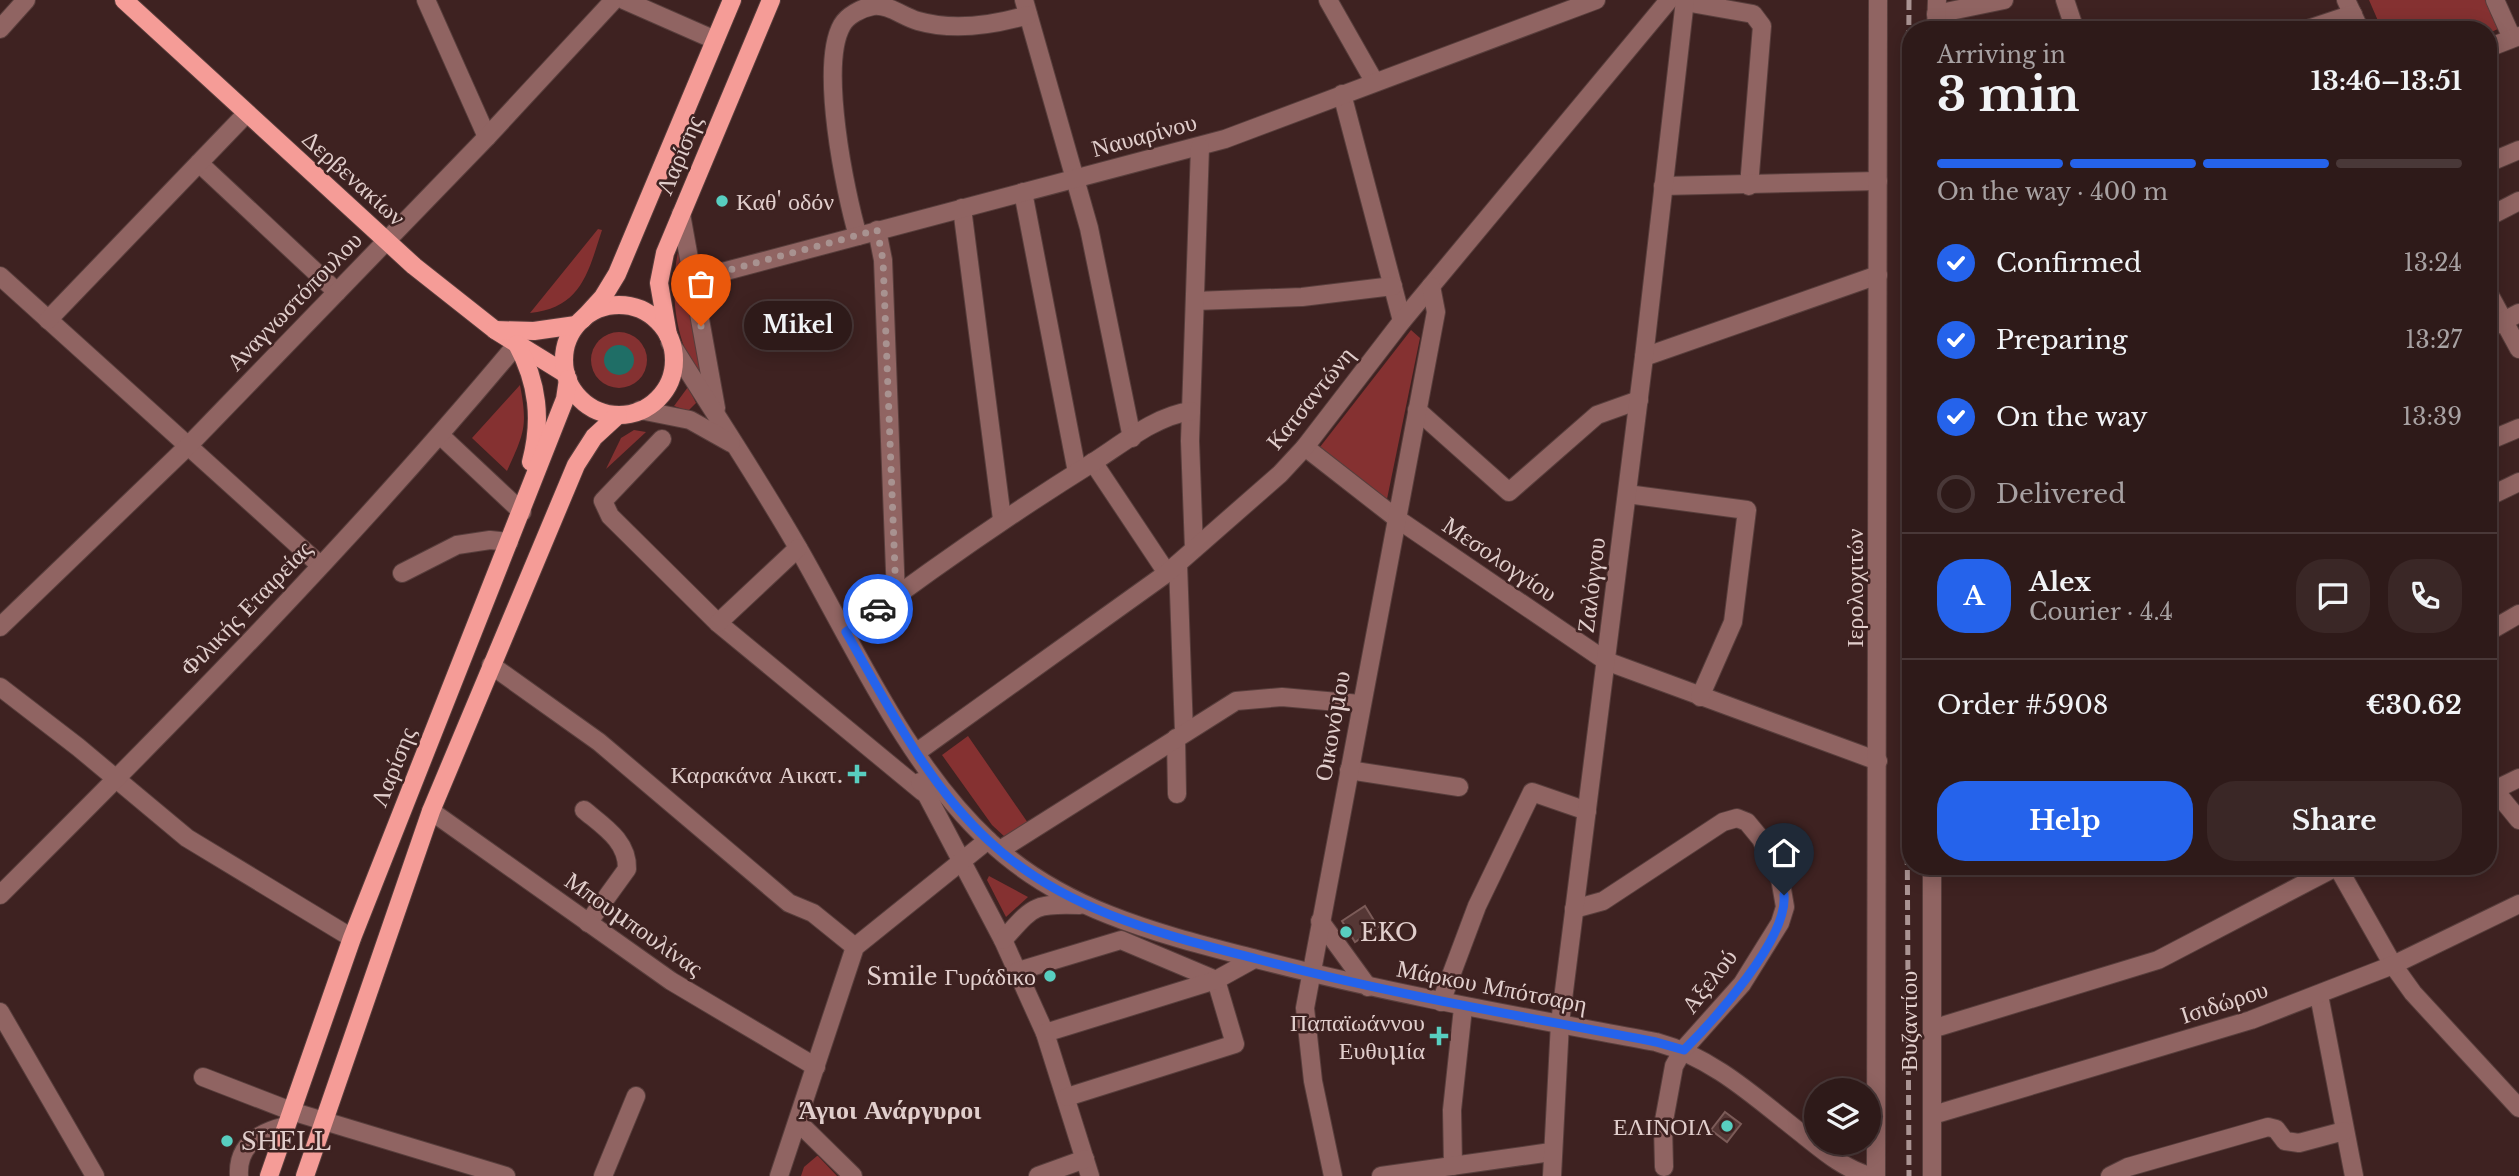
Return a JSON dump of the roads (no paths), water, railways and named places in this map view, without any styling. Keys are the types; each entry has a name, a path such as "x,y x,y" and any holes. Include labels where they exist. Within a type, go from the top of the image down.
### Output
{"main road":[{"name":"Δερβενακίων","path":"124,0 386,241 495,330 567,376"},
{"name":"Λαρίσης","path":"579,322 603,298 617,274 732,0"},
{"name":"Λαρίσης","path":"669,339 661,305 660,275 681,214 771,0"},
{"path":"305,1176 431,811 576,465 594,437 618,415 640,410 656,400 669,380 673,358 669,339 646,312 625,305 601,308 579,322 534,331 495,330"},
{"path":"579,322 566,345 567,376 575,392 588,405 618,415"},
{"path":"517,344 533,381 538,413 536,440 525,483 522,512"},
{"name":"Λαρίσης","path":"269,1176 352,938 565,399 567,376"}],"street":[{"path":"0,29 26,0"},
{"path":"426,0 487,137"},
{"name":"Αναγνωστόπουλου","path":"3,617 188,446 487,137 614,0"},
{"path":"624,0 715,40"},
{"path":"1328,0 1374,81"},
{"name":"Ναυαρίνου","path":"692,280 1200,147 1342,94 1557,7 1596,0"},
{"name":"Ιερολοχιτών","path":"1876,1176 1878,0"},
{"path":"1936,15 2004,0"},
{"path":"2065,0 2072,21"},
{"path":"2495,0 2515,37 2497,44"},
{"path":"1679,1 1747,12 1757,16 1762,26 1749,186"},
{"name":"Ζαλόγγου","path":"1552,1176 1551,1152 1560,1023 1639,400 1663,186 1679,1"},
{"name":"Κατσαντώνη","path":"917,752 1172,568 1273,481 1305,447 1431,286 1679,1"},
{"path":"859,236 838,142 834,90 836,38 845,20 874,6 929,23 981,25 1026,7 1076,178 1097,261 1132,438"},
{"path":"2334,21 2353,15"},
{"path":"1342,94 1402,321"},
{"path":"48,320 246,114"},
{"path":"1194,549 1190,487 1191,411 1200,147"},
{"path":"2497,159 2519,150"},
{"path":"199,163 337,292"},
{"path":"1663,186 1878,181"},
{"path":"1023,192 1077,472"},
{"path":"2497,212 2519,201"},
{"path":"962,208 1002,519"},
{"path":"681,214 717,415"},
{"path":"877,230 883,260 896,596"},
{"path":"1644,357 1878,275"},
{"path":"0,276 320,565"},
{"path":"1195,301 1302,297 1393,286"},
{"name":"Οικονόμου","path":"1334,1176 1305,1034 1305,1008 1360,704 1436,312 1431,286"},
{"path":"2504,321 2519,349"},
{"name":"Μάρκου Μπότσαρη","path":"669,339 798,548 917,752 994,845 1087,906 1171,939 1464,1008 1560,1023 1684,1050 1716,1067 1832,1157 1870,1176"},
{"name":"Φιλικής Εταιρείας","path":"0,895 116,780 320,565 441,436 517,344"},
{"path":"1417,410 1510,492 1597,415 1639,400"},
{"path":"640,410 696,422 737,447"},
{"path":"846,632 1002,519 1167,418 1191,411"},
{"path":"2497,437 2519,428"},
{"path":"441,436 522,512"},
{"path":"662,439 603,501 610,516 718,623 923,792"},
{"name":"Μεσολογγίου","path":"1305,447 1396,518 1606,661 1878,761"},
{"path":"1093,463 1172,568 1180,735 1177,794"},
{"path":"2497,493 2519,482"},
{"path":"1627,494 1747,510 1733,622 1700,697"},
{"path":"402,573 457,545 490,540 509,542"},
{"path":"718,623 798,548"},
{"path":"2497,627 2519,614"},
{"path":"491,665 599,742 789,903 813,913 855,947"},
{"path":"0,687 187,838 352,938"},
{"path":"779,1176 855,947 960,861 994,845 1236,701 1282,697 1360,704"},
{"name":"Μάρκου Μπότσαρη","path":"900,725 923,792 1003,940 1045,1033 1088,1168"},
{"path":"1349,770 1459,787"},
{"path":"2497,786 2519,778"},
{"path":"1441,1002 1478,906 1532,792 1587,811"},
{"path":"2497,795 2519,820"},
{"path":"584,810 619,840 627,861 627,869 588,923"},
{"name":"Μπουμπουλίνας","path":"431,811 671,981 816,1067"},
{"name":"Αξελού","path":"1574,909 1603,901 1729,819 1744,820 1757,833 1780,878 1784,913 1742,984 1684,1050 1674,1066 1666,1098 1664,1167"},
{"name":"Βυζαντίου","path":"1932,875 1932,1176"},
{"path":"1932,1029 2158,960 2321,875"},
{"path":"2343,875 2393,965 2413,993 2516,1099"},
{"path":"1003,940 1021,918 1035,908 1059,904 1087,906"},
{"name":"Ισιδώρου","path":"1933,1115 2222,1029 2319,995 2393,965 2519,904"},
{"path":"1320,921 1368,987"},
{"path":"1018,971 1121,940 1216,980 1236,1044 1067,1097"},
{"path":"1045,1033 1216,980 1254,959"},
{"path":"2319,995 2354,1176"},
{"path":"1452,1166 1452,1110 1464,1008"},
{"path":"0,1012 88,1173"},
{"path":"203,1077 289,1118 322,1121 505,1176"},
{"path":"603,1176 636,1096"},
{"path":"239,1176 250,1141 261,1132 289,1118"},
{"path":"798,1122 853,1176"},
{"path":"2110,1176 2128,1167 2267,1127 2276,1129 2285,1141 2295,1143 2344,1131"},
{"path":"1381,1176 1551,1152"},
{"path":"1038,1176 1088,1168"}],"water":[{"path":"619,345 630,349 634,360 630,371 619,375 608,371 604,360 608,349"}],"railway":[{"path":"1909,0 1909,21"},
{"path":"1907,875 1909,1176"}],"place":[{"name":"Καθ' οδόν","path":"722,201"},
{"name":"Mikel","path":"701,326"},
{"name":"Καρακάνα Αικατ.","path":"857,774"},
{"name":"EKO","path":"1346,932"},
{"name":"Smile Γυράδικο","path":"1050,976"},
{"name":"Παπαϊωάννου Ευθυμία","path":"1439,1036"},
{"name":"ΕΛΙΝΟΙΛ","path":"1727,1126"},
{"name":"SHELL","path":"227,1141"}],"district":[{"name":"Άγιοι Ανάργυροι","path":"890,1110"}]}
